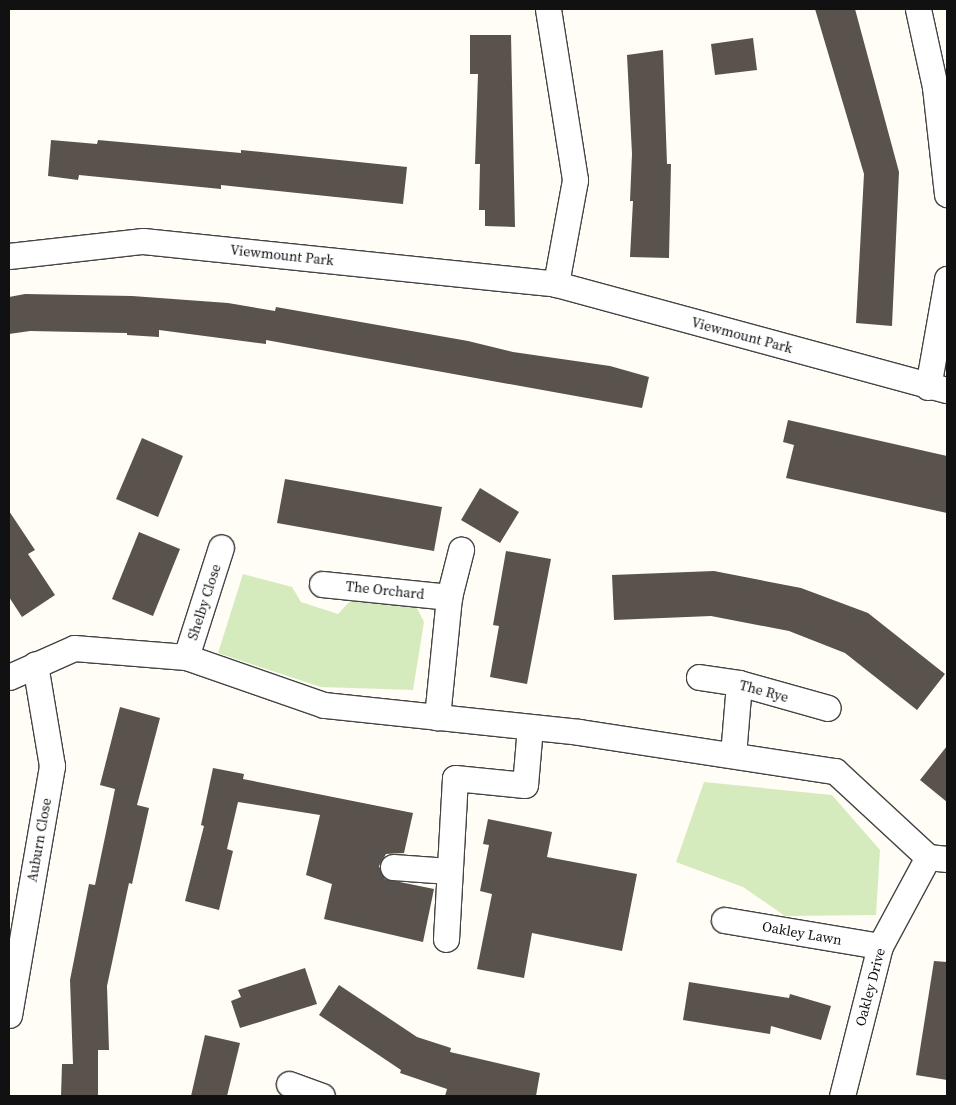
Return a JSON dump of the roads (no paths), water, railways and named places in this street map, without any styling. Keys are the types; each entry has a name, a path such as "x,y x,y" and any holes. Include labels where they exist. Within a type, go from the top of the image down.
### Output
{"street":[{"path":"548,9 575,180 556,284"},
{"path":"918,9 935,87 947,194"},
{"name":"Viewmount Park","path":"9,256 143,241 556,284 938,389 947,279"},
{"name":"Shelby Close","path":"186,657 221,547"},
{"path":"436,717 449,596 461,550"},
{"name":"The Orchard","path":"322,584 449,596"},
{"path":"9,677 74,648 186,657 324,705 530,727 835,771 937,858"},
{"name":"Auburn Close","path":"9,1016 52,766 35,664"},
{"name":"The Rye","path":"699,678 739,683 828,708"},
{"path":"733,756 739,683"},
{"path":"446,939 455,778 525,785 530,727"},
{"name":"Oakley Drive","path":"842,1096 880,946 937,858"},
{"path":"392,867 449,872"},
{"name":"Oakley Lawn","path":"724,920 880,946"},
{"path":"289,1084 322,1096"}]}
